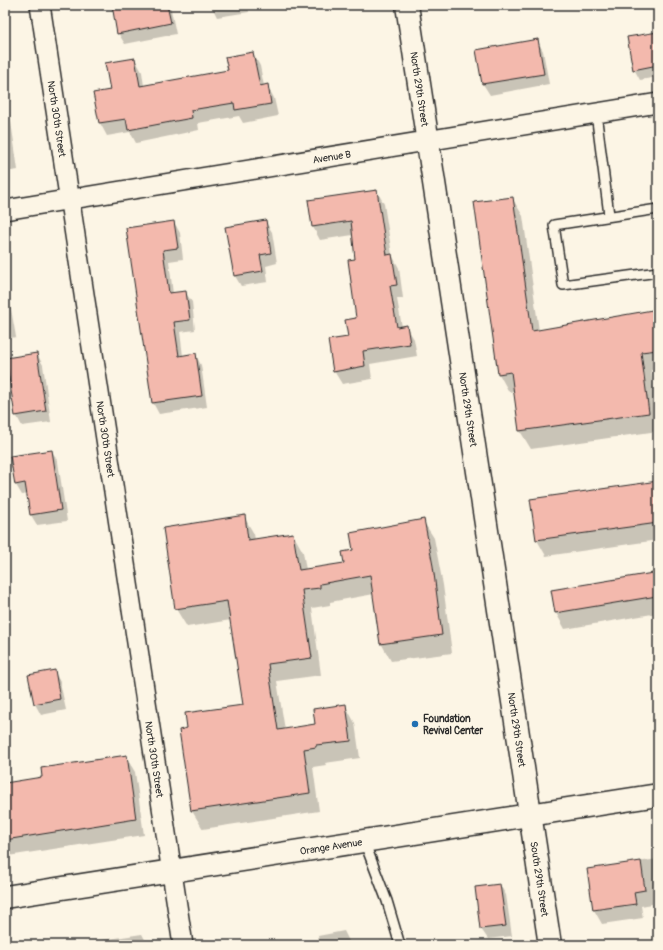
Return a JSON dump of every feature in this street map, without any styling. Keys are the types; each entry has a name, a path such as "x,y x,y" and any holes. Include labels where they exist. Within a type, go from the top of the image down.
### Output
{"street":[{"name":"North 30th Street","path":"40,5 184,945"},
{"name":"North 29th Street","path":"407,5 528,814"},
{"name":"Avenue B","path":"5,210 69,201 428,140 658,103"},
{"name":"Orange Avenue","path":"5,897 172,872 528,814 658,795"},
{"name":"South 29th Street","path":"528,814 550,945"}],"lane":[{"path":"596,113 609,216"},
{"path":"658,209 554,224 563,286 658,272"},
{"path":"364,841 387,901 400,945"}],"building":[{"path":"112,5 167,5 171,23 117,34"},
{"path":"658,32 658,65 633,70 627,37"},
{"path":"538,39 544,74 482,84 476,50"},
{"path":"253,52 260,86 268,84 271,104 235,110 234,103 191,110 192,118 128,130 126,119 99,123 93,93 110,90 105,63 135,58 140,86 228,70 225,57"},
{"path":"377,190 387,255 392,254 397,285 390,286 397,327 407,325 410,344 363,351 365,366 333,372 328,340 348,337 345,320 356,318 348,260 355,259 351,221 312,227 308,200"},
{"path":"513,197 532,331 658,309 658,350 641,352 649,413 519,431 511,372 498,374 474,202"},
{"path":"266,220 271,253 260,255 263,271 234,276 225,227"},
{"path":"174,221 178,248 163,250 169,293 186,291 190,320 174,322 179,356 196,353 202,396 152,403 126,228"},
{"path":"37,353 46,411 15,416 6,358"},
{"path":"52,450 61,510 30,515 25,483 15,485 10,456"},
{"path":"658,481 658,523 536,540 530,499"},
{"path":"245,515 248,540 293,533 299,570 344,563 342,552 353,550 350,533 424,519 433,566 442,635 380,644 370,575 320,584 320,588 302,590 312,658 268,664 278,730 315,724 313,709 346,704 351,741 316,745 316,747 304,749 310,793 191,811 179,730 187,728 185,713 243,705 227,601 175,609 163,528"},
{"path":"653,573 657,596 555,613 551,590"},
{"path":"55,670 60,699 34,704 28,675"},
{"path":"127,755 136,819 5,840 5,783 42,777 41,768"},
{"path":"641,861 645,890 634,892 636,904 593,910 587,869"},
{"path":"500,884 506,926 480,929 475,887"}],"place":[{"name":"Foundation Revival Center","path":"415,724"}]}
